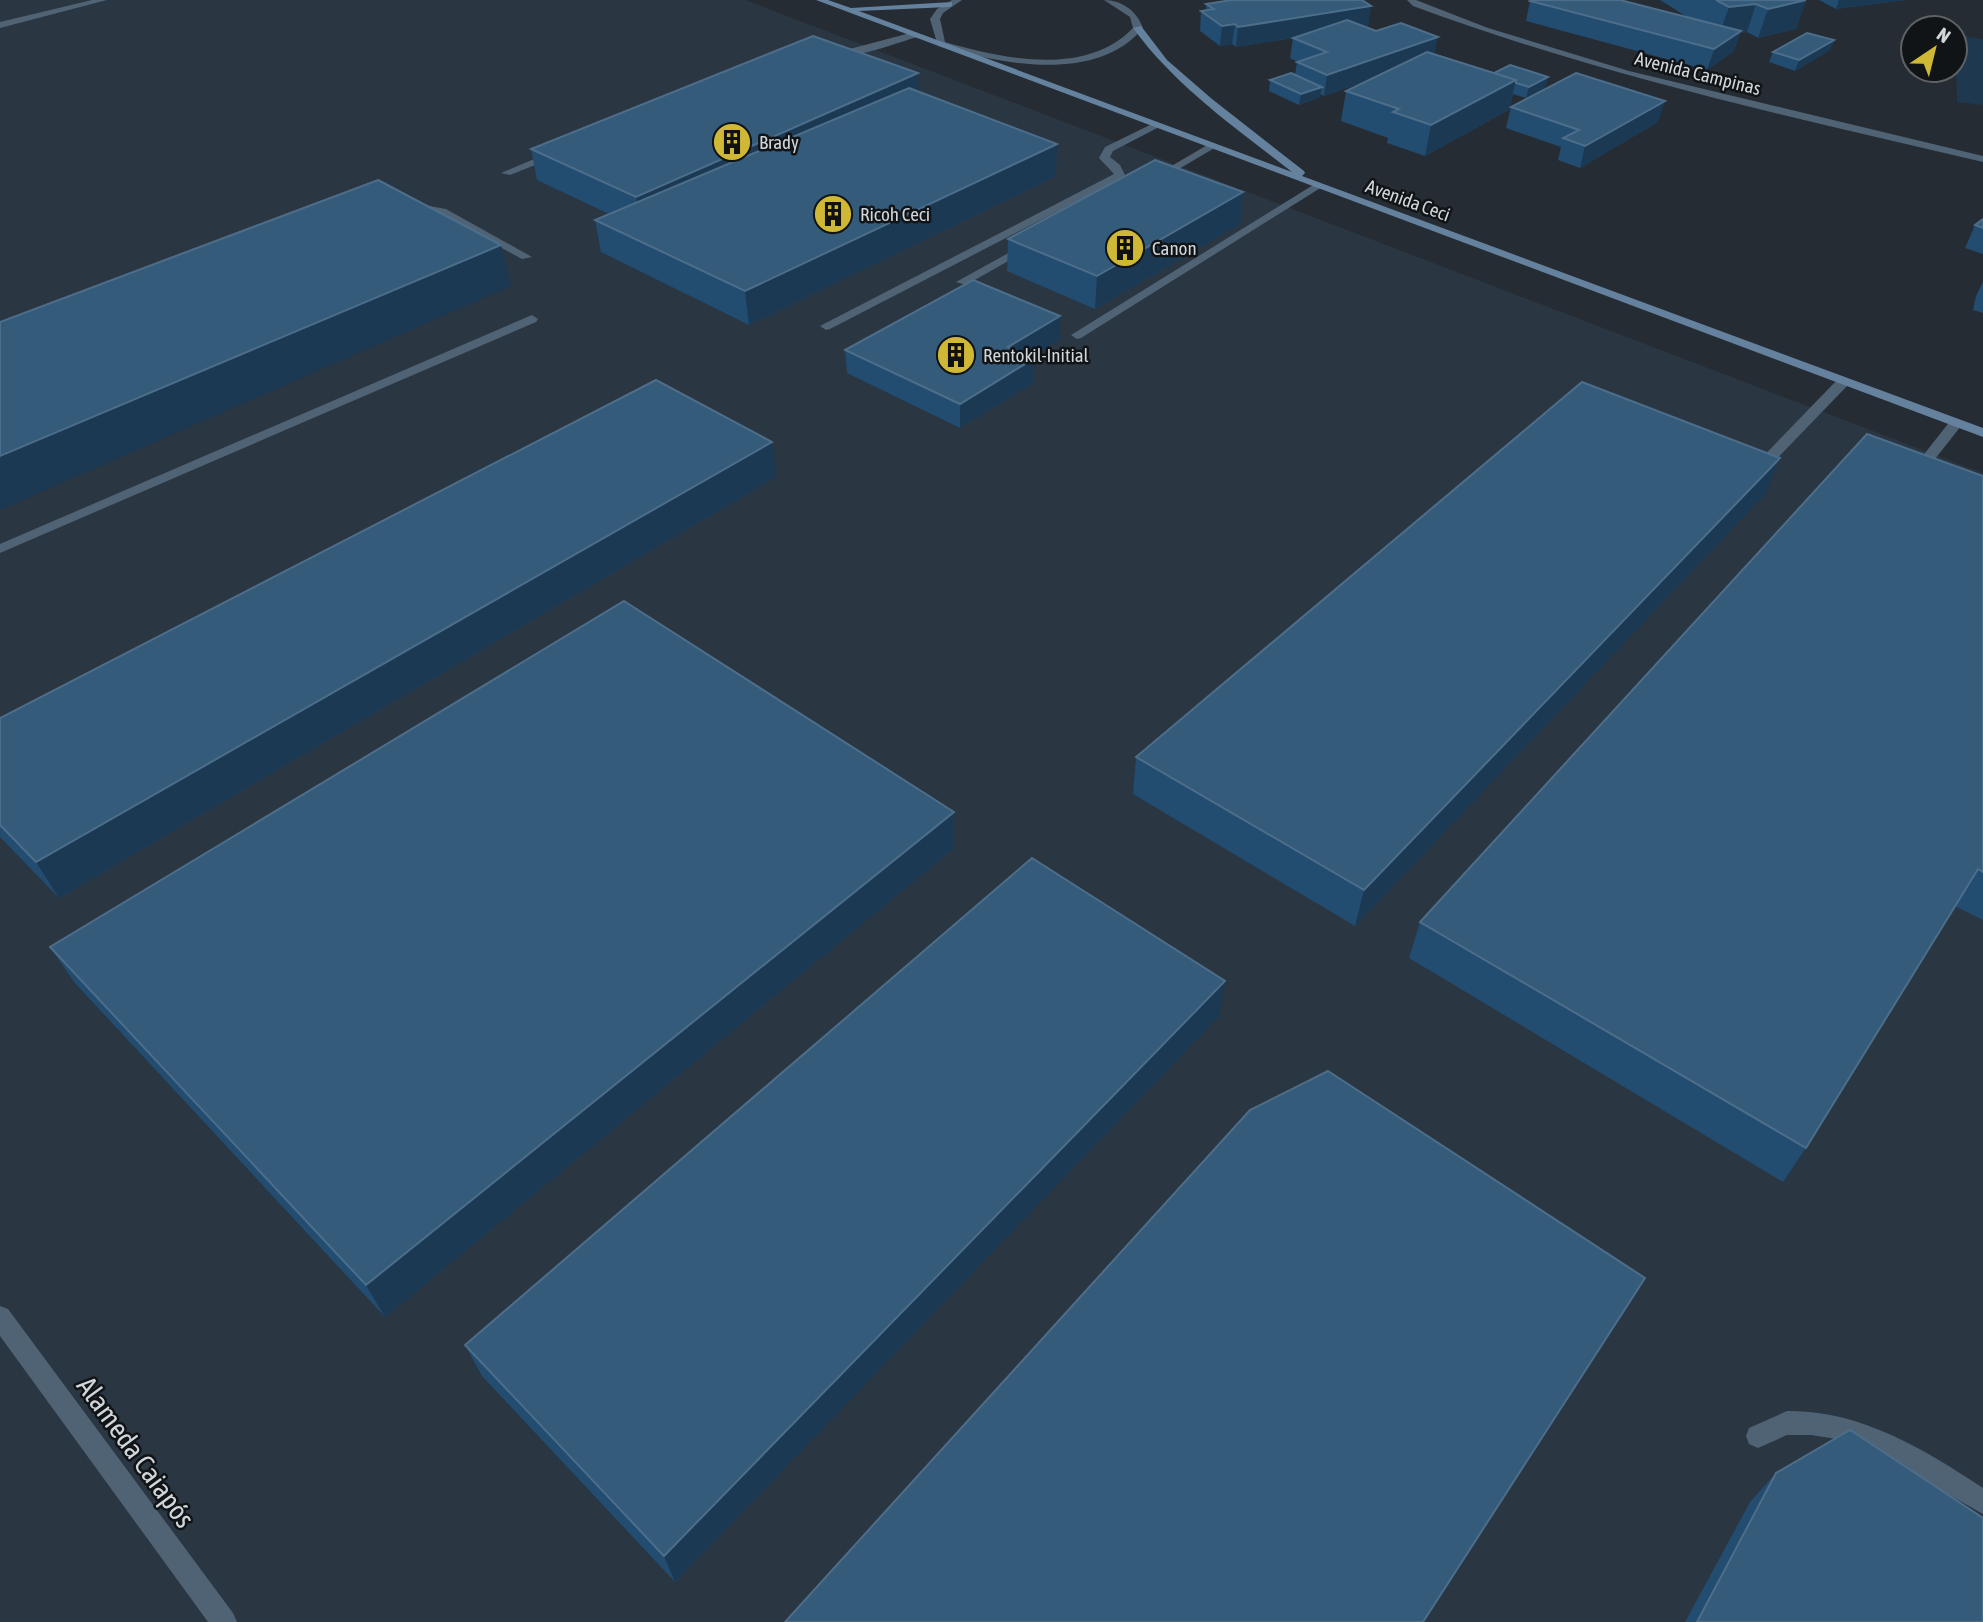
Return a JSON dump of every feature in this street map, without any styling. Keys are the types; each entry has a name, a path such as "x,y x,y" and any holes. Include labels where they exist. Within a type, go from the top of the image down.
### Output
{"main road":[{"name":"Avenida Ceci","path":"820,0 1983,433"},
{"path":"844,9 907,8 954,2"},
{"path":"1138,28 1172,70 1316,184"}],"street":[{"path":"0,25 103,0"},
{"path":"954,2 935,19 940,44 1008,61 1067,60 1116,47 1133,36 1138,28 1134,16 1118,2 1108,0"},
{"path":"1413,2 1435,1"},
{"name":"Avenida Campinas","path":"1413,2 1503,36 1647,80 1983,159"},
{"path":"822,56 845,54 914,35"},
{"path":"826,326 1120,175 1116,167 1104,158 1108,149 1158,125"},
{"path":"1141,186 1213,146"},
{"path":"506,173 569,148"},
{"path":"1077,335 1316,184"},
{"path":"400,208 413,206 442,211 526,257"},
{"path":"962,282 1034,243"},
{"path":"0,549 532,319"},
{"path":"1756,472 1844,381"},
{"path":"1922,485 1910,480 1956,423"},
{"name":"Alameda Caiapós","path":"0,1317 224,1622"},
{"path":"1758,1436 1785,1423 1832,1424 1920,1462 1983,1502"}],"shaded area":[{"path":"0,0 745,0 1983,473 1983,1622 0,1622"},
{"path":"1969,37 1983,39 1983,105 1957,102 1956,84 1969,84"}],"building":[{"path":"1232,0 1362,0 1371,6 1238,27 1235,24 1222,26 1201,11 1214,9 1206,4"},
{"path":"1620,0 1741,31 1714,49 1530,1"},
{"path":"1716,0 1806,0 1768,9 1756,4 1729,7"},
{"path":"1347,20 1376,31 1401,23 1438,37 1327,75 1297,62 1327,52 1293,38"},
{"path":"1807,33 1834,40 1799,60 1773,52"},
{"path":"813,36 918,73 636,197 531,149"},
{"path":"1427,52 1516,80 1431,125 1393,112 1399,109 1346,91"},
{"path":"1510,65 1548,77 1529,87 1494,73"},
{"path":"1291,73 1322,87 1301,94 1270,80"},
{"path":"1576,73 1665,101 1585,146 1563,138 1579,130 1511,107"},
{"name":"Ricoh Ceci","path":"909,88 1057,144 745,291 595,220"},
{"path":"1155,160 1243,192 1097,276 1008,239"},
{"path":"378,180 501,245 0,456 0,322"},
{"path":"1983,219 1983,228 1975,225"},
{"name":"Rentokil-Initial","path":"973,280 1060,316 1008,347 1033,359 960,404 845,350"},
{"path":"656,380 772,442 36,862 0,825 0,718"},
{"path":"1582,382 1780,458 1364,890 1136,757"},
{"path":"1867,434 1983,476 1983,872 1978,869 1806,1148 1420,922"},
{"path":"624,601 954,812 366,1285 50,947"},
{"path":"1032,858 1225,981 664,1556 465,1345"},
{"path":"1328,1071 1645,1278 1423,1622 785,1622 1250,1110"},
{"path":"1850,1430 1983,1518 1983,1622 1697,1622 1776,1473"}],"place":[{"name":"Brady","path":"732,142"},
{"name":"Ricoh Ceci","path":"833,214"},
{"name":"Canon","path":"1125,248"},
{"name":"Rentokil-Initial","path":"956,355"}]}
